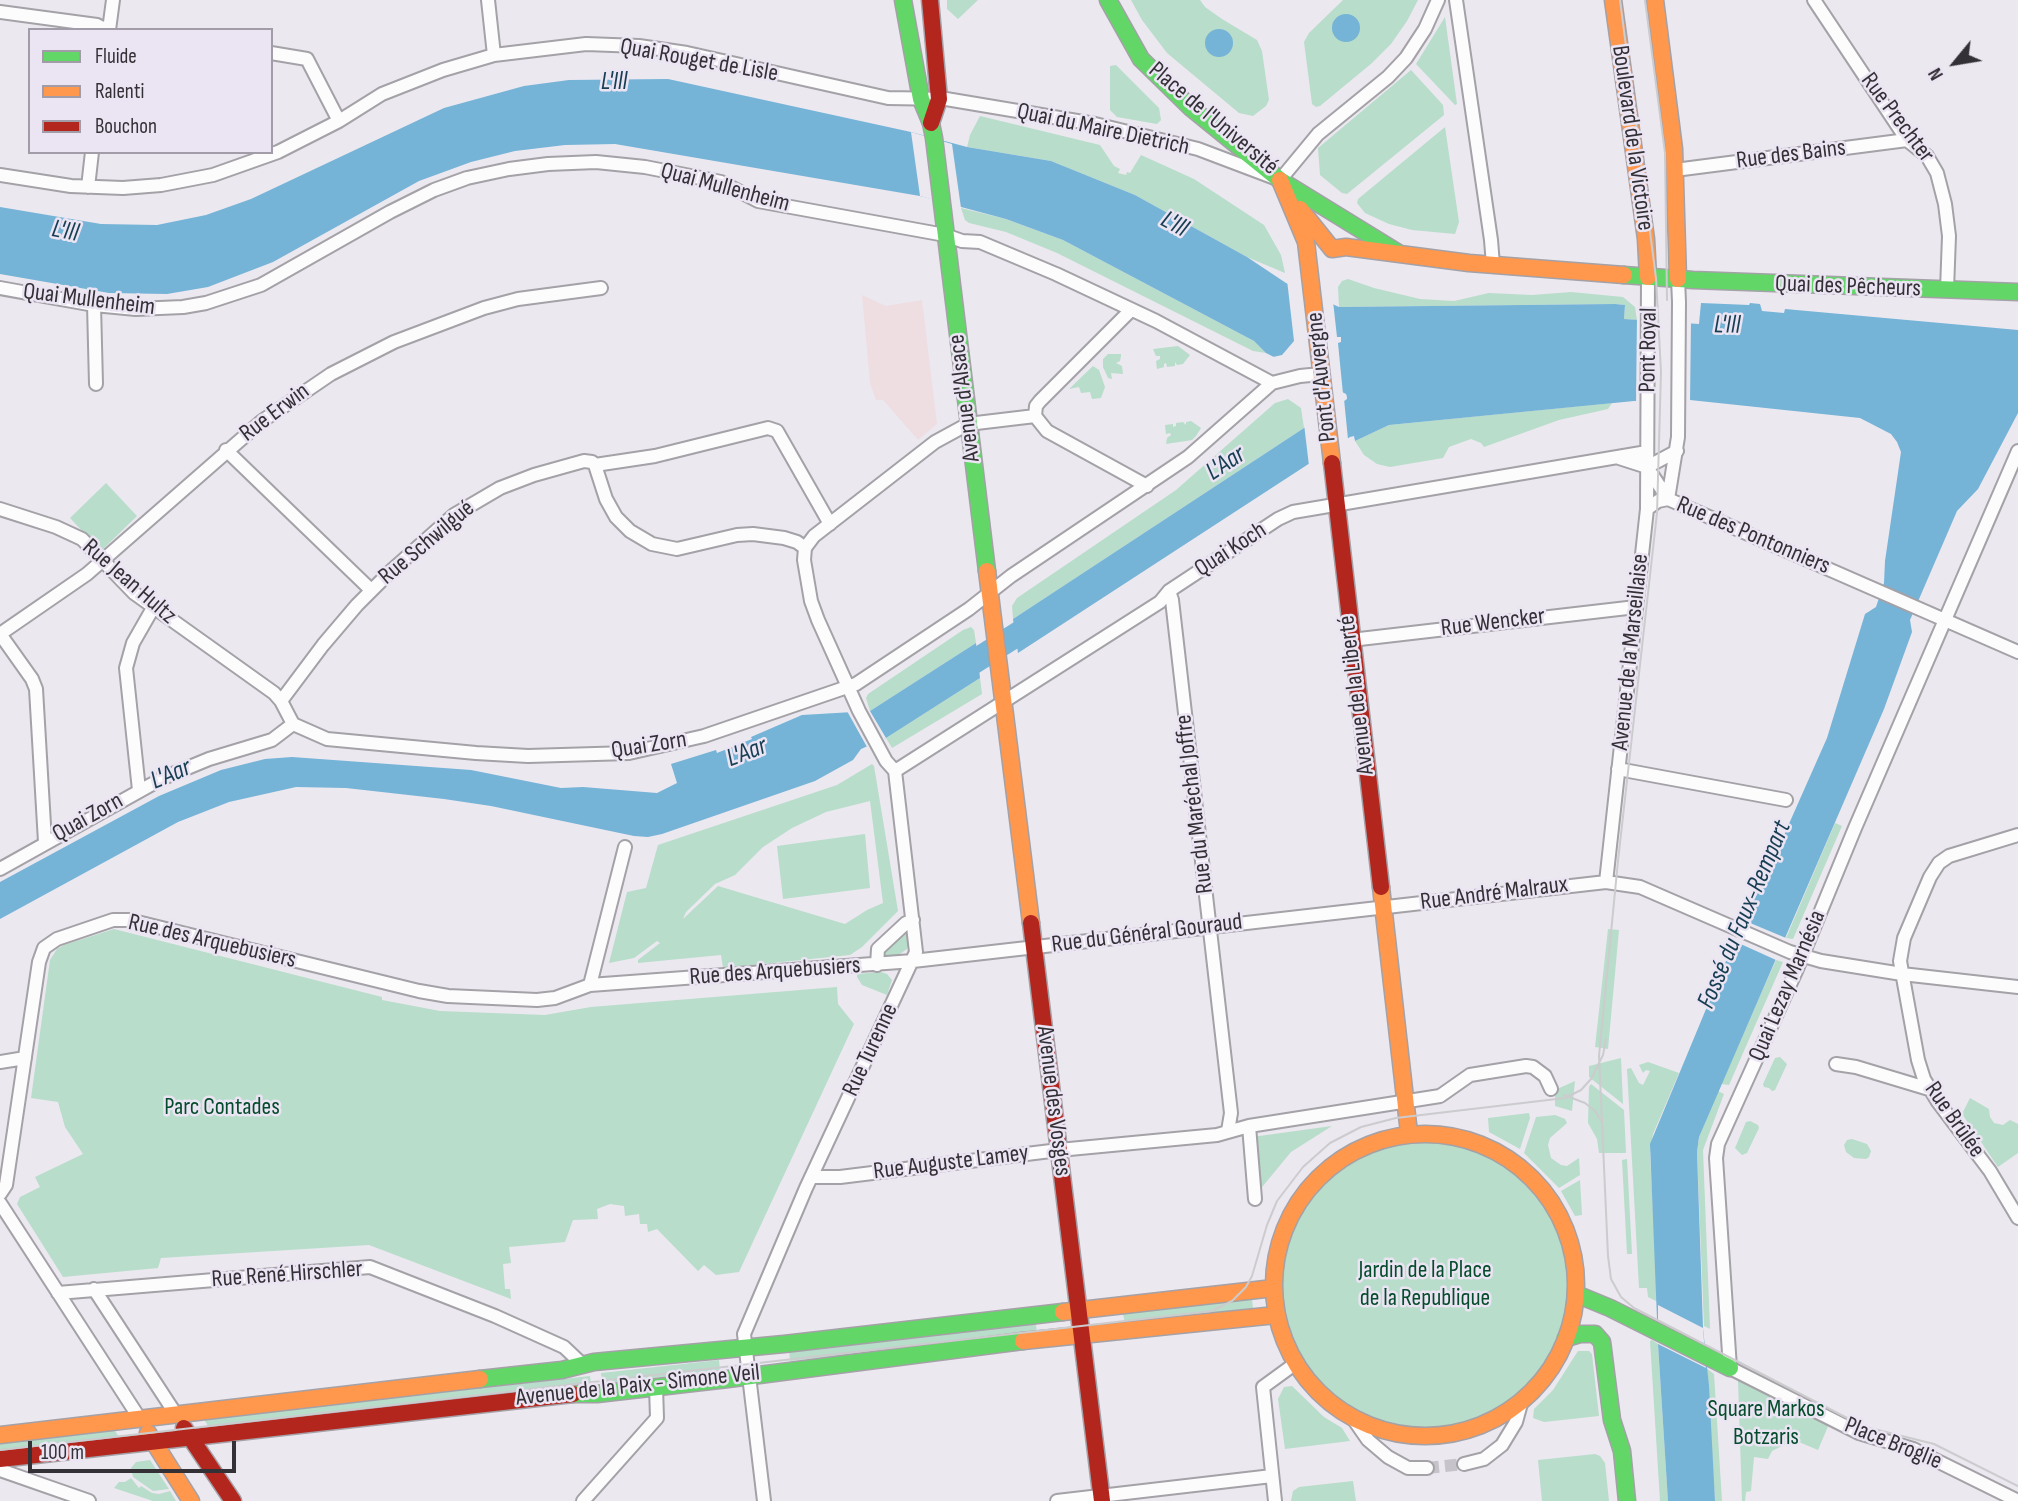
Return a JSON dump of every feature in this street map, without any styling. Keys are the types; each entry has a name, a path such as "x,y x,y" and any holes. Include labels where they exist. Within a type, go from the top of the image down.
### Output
{"street":[{"path":"108,28 113,0"},
{"path":"488,0 494,55"},
{"path":"903,0 921,99 932,131"},
{"path":"930,0 939,99 932,131"},
{"name":"Place de l'Université","path":"1108,1 1141,59 1158,78 1280,180 1318,134 1388,77 1406,58 1425,29 1438,0"},
{"path":"1456,0 1488,213 1493,265"},
{"name":"Boulevard de la Victoire","path":"1613,0 1646,239 1648,277"},
{"name":"Boulevard de la Victoire","path":"1655,0 1674,149 1678,279"},
{"name":"Rue Prechter","path":"1814,0 1907,140 1927,156 1940,181 1949,236 1947,290"},
{"path":"0,12 104,28"},
{"name":"Quai Rouget de Lisle","path":"273,154 339,121 382,93 443,70 494,55 586,44 639,46 687,53 888,98 921,99"},
{"path":"273,54 307,59 339,121"},
{"name":"Quai du Maire Dietrich","path":"921,99 939,99 1095,124 1198,149 1280,180 1403,256"},
{"name":"Avenue d'Alsace","path":"932,131 992,619"},
{"name":"Rue des Bains","path":"1675,170 1907,140"},
{"path":"88,187 92,154"},
{"name":"Quai Rouget de Lisle","path":"0,175 88,187 123,188 161,185 213,175 272,154"},
{"name":"Quai Mullenheim","path":"0,288 94,306 162,309 229,298 261,285 434,190 467,178 509,169 596,162 645,167 721,182 758,201 945,234 962,241 980,242 1056,274 1277,382"},
{"path":"1280,180 1332,249 1317,260 1310,270"},
{"path":"1280,180 1307,242 1310,270"},
{"name":"Quai du Maire Dietrich","path":"1332,249 1346,247 1493,265 1678,279"},
{"name":"Pont d'Auvergne","path":"1310,270 1333,483"},
{"name":"Pont Royal","path":"1648,277 1648,423"},
{"name":"Pont Royal","path":"1676,451 1679,423 1678,279"},
{"name":"Quai des Pêcheurs","path":"1678,279 2018,292"},
{"name":"Rue Erwin","path":"0,634 65,591 226,450 306,388 394,342 450,319 518,299 601,288"},
{"path":"94,306 96,384"},
{"path":"1131,310 1035,406 1035,416 1047,431 1147,486"},
{"path":"1277,382 1321,374"},
{"name":"Quai Zorn","path":"0,869 139,790 194,765 272,740 293,724 327,739 476,753 528,756 629,752 704,736 847,687 863,680 970,609 1011,576 1147,486 1201,446 1277,382"},
{"path":"595,465 606,499 617,517 630,531 652,544 677,549 737,535 753,534 784,538 805,548 814,536 935,442 968,424 1035,416"},
{"name":"Avenue de la Marseillaise","path":"1606,882 1647,509 1648,423"},
{"name":"Rue Schwilgué","path":"281,701 323,645 371,590 454,515 481,498 534,475 584,461 595,465 679,452 768,428 777,431 830,524"},
{"path":"226,450 371,590"},
{"path":"1668,499 1647,467 1676,451"},
{"path":"1668,499 1676,451"},
{"name":"Quai Lezay Marnésia","path":"1723,1365 1717,1151 1796,954 1855,828 1942,619 2018,451"},
{"name":"Quai Koch","path":"895,771 1160,602 1169,591 1278,519 1293,512 1647,452"},
{"name":"Quai Koch","path":"1619,458 1647,467"},
{"name":"Avenue de la Liberté","path":"1333,483 1409,1133"},
{"name":"Rue des Pontonniers","path":"1647,509 1658,501 1668,499 2018,652"},
{"name":"Rue Jean Hultz","path":"0,509 82,539 134,593 274,693 281,701"},
{"name":"Rue Turenne","path":"764,1501 744,1334 811,1177 916,952 895,771 886,761 847,687 811,601 804,560 805,548"},
{"name":"Rue du Maréchal Joffre","path":"1169,591 1231,1113 1223,1133"},
{"name":"Rue Wencker","path":"1351,640 1636,607"},
{"path":"139,790 126,668 133,643 153,608"},
{"name":"Avenue des Vosges","path":"992,619 1102,1499"},
{"path":"0,634 32,678 36,689 46,842"},
{"path":"281,701 293,724"},
{"path":"1618,769 1786,800"},
{"name":"Rue Brûlée","path":"2018,835 1949,856 1939,863 1930,877 1901,948 1902,974 1918,1060 1929,1089 1983,1160 2018,1218"},
{"path":"590,985 625,848"},
{"name":"Rue André Malraux","path":"1382,907 1606,882 1640,887 1796,954 1821,961 1902,974 2018,987"},
{"name":"Rue du Général Gouraud","path":"913,961 1382,907"},
{"name":"Rue des Arquebusiers","path":"0,1194 6,1185 39,962 44,948 57,939 113,920 129,919 283,959 448,996 546,1000 590,985 913,961"},
{"name":"Rue des Arquebusiers","path":"877,965 878,949 906,923 913,920"},
{"path":"0,1062 25,1058"},
{"path":"1836,1064 1856,1067 1929,1089"},
{"name":"Rue Auguste Lamey","path":"811,1177 840,1177 1223,1133 1249,1126 1423,1100 1440,1096 1471,1074 1526,1066 1545,1076 1551,1089"},
{"path":"1249,1126 1255,1199"},
{"path":"1409,1133 1440,1133 1473,1142 1507,1158 1535,1182 1556,1211 1568,1238 1574,1267 1576,1294 1566,1338 1548,1372 1522,1400 1491,1420 1441,1435 1386,1431 1352,1417 1322,1395 1296,1363 1276,1315 1274,1288 1278,1249 1293,1209 1313,1182 1339,1159 1376,1141 1409,1133"},
{"path":"0,1203 191,1501"},
{"name":"Rue René Hirschler","path":"58,1293 370,1267 502,1319 564,1347 583,1365"},
{"name":"Avenue de la Paix - Simone Veil","path":"0,1435 746,1346 797,1343 1274,1288"},
{"path":"94,1289 233,1501"},
{"path":"1576,1294 1723,1365"},
{"name":"Avenue de la Paix - Simone Veil","path":"0,1459 565,1394 597,1394 1082,1335 1276,1315"},
{"path":"1566,1338 1595,1334 1602,1342 1612,1420 1622,1451 1627,1501"},
{"path":"1275,1501 1263,1387 1296,1363"},
{"name":"Place Broglie","path":"1723,1365 1859,1433 1913,1449 2018,1501"},
{"path":"583,1501 657,1418 656,1387"},
{"path":"1464,1464 1485,1459 1502,1445 1516,1422 1522,1400"},
{"path":"1352,1417 1368,1440 1388,1457 1408,1468 1427,1468"},
{"path":"0,1470 89,1501"},
{"path":"1056,1501 1102,1499 1272,1476"}],"shaded area":[{"path":"862,295 886,306 922,300 937,424 918,440 883,400 876,400 870,383"}],"green space":[{"path":"947,0 978,0 958,19 947,9"},
{"path":"1131,0 1200,0 1222,19 1257,40 1262,51 1269,100 1266,106 1253,116 1239,113 1167,53 1142,20"},
{"path":"1343,0 1418,0 1391,44 1372,63 1316,107 1312,104 1304,42 1309,33"},
{"path":"1445,17 1457,104 1455,105 1416,64"},
{"path":"1116,65 1159,108 1161,120 1157,124 1117,117 1110,110 1110,66"},
{"path":"1411,70 1443,105 1444,115 1347,194 1342,193 1320,175 1318,148"},
{"path":"980,116 1100,145 1114,166 1120,169 1118,173 1130,173 1141,155 1194,179 1264,225 1281,255 1285,273 1247,257 1135,195 1051,161 967,147"},
{"path":"1445,127 1459,222 1455,234 1412,230 1389,224 1365,213 1357,203 1358,199"},
{"path":"961,208 1006,219 1063,240 1254,341 1266,353 1253,351 1057,253 1006,232 969,223 965,220"},
{"path":"1348,279 1420,299 1454,301 1489,293 1532,295 1571,292 1623,297 1635,307 1637,320 1624,319 1625,305 1615,304 1339,307 1338,287 1342,281"},
{"path":"1178,346 1190,355 1183,364 1177,365 1175,362 1175,366 1167,367 1166,363 1164,367 1157,369 1156,361 1160,356 1156,356 1153,349"},
{"path":"1108,354 1121,354 1120,361 1116,363 1122,366 1123,374 1111,373 1112,379 1108,378 1103,367 1103,359"},
{"path":"1093,366 1099,370 1105,387 1101,398 1092,399 1090,392 1081,393 1079,387 1069,389"},
{"path":"1288,399 1301,408 1304,428 1013,619 1012,606 1017,598 1176,490 1275,403"},
{"path":"1612,403 1608,409 1559,420 1484,447 1471,439 1449,447 1443,458 1390,467 1377,464 1364,455 1355,441 1389,425"},
{"path":"1191,421 1201,428 1192,440 1166,444 1171,435 1166,434 1165,425 1173,424 1173,427 1176,423 1183,422 1186,425 1186,422"},
{"path":"106,483 137,516 101,551 70,518"},
{"path":"971,627 976,643 870,711 866,698 868,694"},
{"path":"980,678 982,694 892,748 886,738"},
{"path":"872,764 874,766 898,911 862,947 850,955 723,968 721,955 638,963 638,960 660,943 657,941 634,958 609,963 627,892 646,888 658,845 837,785","holes":["870,801 883,903 845,924 718,886 683,919 686,912 715,884 735,875 763,847 792,828 826,812"]},
{"path":"1835,823 1842,826 1793,939 1786,938"},
{"path":"865,834 870,888 783,899 777,846"},
{"name":"Parc Contades","path":"114,929 382,997 382,1000 440,1011 545,1015 591,1007 837,987 838,1004 854,1024 739,1272 716,1275 704,1265 698,1271 657,1229 648,1232 647,1224 640,1224 639,1214 625,1216 624,1206 610,1204 597,1209 598,1219 573,1220 565,1242 509,1247 511,1263 503,1264 505,1289 510,1289 511,1299 369,1245 161,1258 158,1268 63,1277 17,1204 20,1197 40,1187 35,1177 83,1154 65,1127 58,1102 31,1098 50,960 57,949 64,945"},
{"path":"1608,929 1619,930 1608,1049 1595,1047"},
{"path":"906,931 909,941 907,949 897,956 886,956 884,951"},
{"path":"1776,960 1783,962 1729,1085 1721,1084"},
{"path":"881,972 892,980 887,995 862,985 857,977 857,974"},
{"path":"1780,1057 1787,1064 1775,1090 1772,1091 1763,1084 1775,1058"},
{"path":"1621,1058 1623,1104 1589,1077 1589,1066"},
{"path":"1648,1062 1679,1073 1653,1134 1650,1154 1658,1302 1648,1297 1647,1288 1639,1288 1627,1069 1631,1068 1639,1083 1643,1085 1650,1071 1643,1073 1639,1065"},
{"path":"1575,1081 1572,1111 1555,1106 1555,1090"},
{"path":"1591,1084 1624,1110 1626,1153 1599,1153 1597,1139 1588,1123"},
{"path":"1718,1091 1724,1094 1703,1150 1710,1329 1704,1326 1697,1152 1699,1137"},
{"path":"1970,1098 1989,1109 1994,1123 2003,1125 2010,1120 2018,1124 2018,1153 1998,1167 1962,1114"},
{"path":"1529,1113 1530,1118 1520,1149 1489,1132 1488,1118"},
{"path":"1555,1115 1565,1119 1567,1123 1550,1138 1548,1145 1551,1158 1567,1166 1579,1158 1580,1175 1559,1188 1524,1153 1536,1117"},
{"path":"1750,1121 1759,1128 1747,1153 1742,1155 1735,1148 1746,1122"},
{"path":"1332,1126 1291,1152 1258,1192 1252,1137"},
{"path":"1847,1140 1867,1144 1871,1151 1869,1157 1854,1158 1846,1152 1844,1145"},
{"name":"Jardin de la Place de la Republique","path":"1425,1142 1453,1145 1480,1153 1504,1166 1526,1184 1544,1206 1557,1230 1565,1257 1568,1285 1565,1313 1557,1340 1544,1364 1526,1386 1504,1404 1480,1417 1453,1425 1425,1428 1397,1425 1370,1417 1346,1404 1324,1386 1306,1364 1293,1340 1285,1313 1282,1285 1285,1257 1293,1230 1306,1206 1324,1184 1346,1166 1370,1153 1397,1145"},
{"path":"1627,1159 1632,1254 1627,1254 1622,1160"},
{"path":"1580,1180 1582,1215 1575,1216 1561,1191"},
{"path":"1252,1299 1253,1308 1125,1323 1123,1314"},
{"path":"1036,1324 1037,1334 790,1361 789,1351"},
{"path":"1652,1340 1658,1344 1668,1501 1660,1501"},
{"path":"1578,1351 1589,1351 1592,1354 1599,1416 1544,1422 1533,1418 1534,1409 1553,1390"},
{"path":"719,1360 720,1370 602,1384 601,1373"},
{"path":"1706,1368 1714,1374 1722,1501 1715,1501"},
{"path":"590,1376 591,1384 209,1428 204,1419"},
{"name":"Square Markos Botzaris","path":"1738,1380 1829,1424 1818,1450 1794,1440 1772,1451 1768,1459 1754,1457 1751,1491 1746,1492 1745,1501 1742,1501"},
{"path":"1292,1386 1324,1417 1342,1428 1350,1441 1285,1449 1278,1399 1284,1387"},
{"path":"114,1429 120,1439 0,1452 0,1442"},
{"path":"1595,1454 1605,1463 1609,1501 1542,1501 1538,1460"},
{"path":"150,1460 169,1489 153,1491 133,1477 131,1468 136,1462"},
{"path":"131,1478 139,1488 141,1486 152,1493 170,1491 176,1501 153,1501 114,1488 119,1482"},
{"path":"1353,1481 1356,1501 1291,1501 1293,1491 1299,1487"}],"water":[{"path":"1346,14 1356,18 1360,28 1356,38 1346,42 1336,38 1332,28 1336,18"},
{"path":"1219,29 1229,33 1233,43 1229,53 1219,57 1209,53 1205,43 1209,33"},
{"name":"L'Ill","path":"668,79 911,132 967,147 1051,161 1135,195 1247,257 1286,283 1339,307 1615,304 1625,305 1624,319 1699,324 1701,303 1750,303 1760,304 1762,311 1784,313 1785,309 2018,330 2018,413 1978,489 1957,511 1910,620 1912,632 1884,709 1699,1137 1697,1152 1703,1328 1715,1501 1668,1501 1650,1144 1743,920 1761,887 1827,738 1865,614 1876,607 1884,583 1901,452 1897,442 1891,434 1860,418 1690,400 1634,401 1389,425 1355,441 1354,436 1350,437 1018,653 1013,619 1347,399 1346,394 1266,353 1254,341 1063,240 1006,219 920,196 615,144 565,145 515,151 471,162 419,181 273,262 208,287 167,294 109,293 0,274 0,207 101,224 157,225 206,215 251,199 444,108 524,86 569,80"},
{"path":"976,643 980,678 886,738 861,749 853,760 815,781 662,834 634,836 491,806 444,799 346,788 296,787 229,802 178,822 0,919 0,882 159,796 221,770 265,759 292,757 471,770 561,788 583,787 657,793 677,783 671,764 716,750 717,753 802,715 870,711"}],"pier":[{"path":"911,132 952,144 961,208 920,196"},
{"path":"1287,280 1333,301 1337,337 1341,337 1341,342 1338,343 1343,394 1346,394 1347,398 1344,399 1348,439 1309,466 1304,424 1343,399 1343,396 1265,356 1282,355 1294,341"},
{"path":"1637,316 1691,320 1690,404 1636,405"},
{"path":"847,711 870,711 886,738 867,747"},
{"path":"1743,920 1786,938 1776,960 1734,941"},
{"path":"1658,1305 1703,1328 1706,1368 1658,1344"}],"waterway":[{"name":"Fossé du Faux-Rempart","path":"1889,634 1910,570"},
{"name":"L'Aar","path":"950,677 1043,618"}],"tunnel":[{"path":"1427,1468 1464,1464"}],"tram line":[{"path":"1620,0 1656,278 1661,372 1657,513 1599,1056 1611,1279 1621,1297 1634,1308 1851,1420 1870,1428 1934,1444 2018,1486"},
{"path":"1645,0 1665,153 1667,300"},
{"path":"0,1450 1212,1311 1232,1301 1246,1287 1277,1201 1303,1167 1330,1143 1361,1127 1396,1118 1565,1098 1581,1090 1591,1079 1603,1055 1606,1039"},
{"path":"1564,1095 1585,1103 1595,1111 1602,1122"}],"traffic: fast":[{"path":"903,0 921,99 934,138 987,571"},
{"path":"1108,0 1141,59 1190,107 1280,180 1397,252"},
{"path":"1624,275 2018,292"},
{"path":"1576,1294 1610,1308 1730,1368"},
{"path":"480,1379 562,1370 594,1362 784,1344 1063,1312"},
{"path":"1566,1338 1595,1334 1602,1342 1612,1420 1622,1451 1627,1501"},
{"path":"573,1394 597,1394 728,1379 1023,1341"}],"traffic: slow":[{"path":"1613,0 1646,239 1648,277"},
{"path":"1655,0 1674,149 1678,279"},
{"path":"1280,180 1306,242 1332,463"},
{"path":"1300,209 1332,249 1346,247 1469,263 1624,275"},
{"path":"987,571 1031,923"},
{"path":"1381,887 1409,1133"},
{"path":"1425,1134 1454,1137 1483,1146 1509,1160 1532,1178 1550,1201 1564,1227 1573,1256 1576,1285 1573,1314 1564,1343 1550,1369 1532,1392 1509,1410 1483,1424 1454,1433 1425,1436 1396,1433 1367,1424 1341,1410 1318,1392 1300,1369 1286,1343 1277,1314 1274,1285 1277,1256 1286,1227 1300,1201 1318,1178 1341,1160 1367,1146 1396,1137 1425,1134"},
{"path":"1063,1312 1274,1288"},
{"path":"1023,1341 1276,1315"},
{"path":"0,1435 480,1379"},
{"path":"148,1433 191,1501"}],"traffic: jam":[{"path":"930,0 939,99 931,123"},
{"path":"1332,463 1381,887"},
{"path":"1031,923 1102,1501"},
{"path":"0,1459 573,1394"},
{"path":"184,1428 233,1501"}]}
